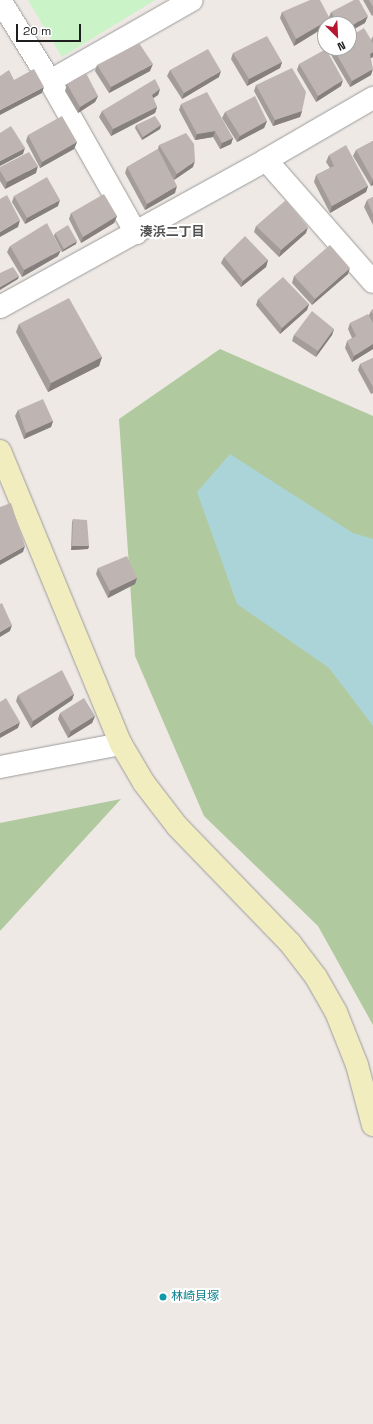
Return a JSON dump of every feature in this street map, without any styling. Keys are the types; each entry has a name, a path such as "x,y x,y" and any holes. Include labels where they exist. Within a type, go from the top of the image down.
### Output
{"street":[{"path":"0,0 50,81 136,233"},
{"path":"50,81 192,0"},
{"path":"0,308 266,160 373,98"},
{"path":"266,160 373,282"},
{"path":"0,451 121,744 144,783 177,826 290,944 316,977 336,1012 357,1065 373,1126"},
{"path":"0,767 121,744"}],"green space":[{"path":"28,0 155,0 62,57"},
{"path":"220,349 373,416 373,1025 318,926 204,816 135,656 119,419"},
{"path":"121,799 0,931 0,823"}],"water":[{"path":"230,454 353,533 373,539 373,726 329,668 237,604 197,492"}],"building":[{"path":"310,0 320,0 328,16 317,16 317,27 296,39 282,12"},
{"path":"354,0 359,0 368,16 357,22 357,16 334,16 331,12"},
{"path":"369,0 373,0 373,7"},
{"path":"364,28 373,43 373,52 370,54 373,69 352,81 338,56 357,56 357,32"},
{"path":"267,36 282,62 249,79 233,53"},
{"path":"139,43 153,64 111,87 97,65"},
{"path":"208,49 221,71 184,93 170,70"},
{"path":"317,54 317,56 330,56 343,80 318,96 299,64"},
{"path":"292,68 306,92 302,111 275,120 256,85"},
{"path":"34,69 44,87 0,110 0,76 9,70 14,80"},
{"path":"86,73 98,96 80,107 67,84"},
{"path":"155,79 160,89 152,95 157,107 113,129 102,111"},
{"path":"207,92 233,138 222,143 215,131 197,134 181,104"},
{"path":"255,96 267,121 240,136 225,112"},
{"path":"62,116 77,142 42,162 28,135"},
{"path":"155,116 161,125 143,137 136,125"},
{"path":"11,126 25,148 0,161 0,133"},
{"path":"186,133 194,144 195,161 177,174 159,145"},
{"path":"373,141 373,180 356,150"},
{"path":"346,145 368,186 332,206 316,175 334,166 329,155"},
{"path":"158,149 177,186 147,204 127,167"},
{"path":"29,152 38,166 7,182 0,171 0,167"},
{"path":"47,177 60,200 27,218 14,196"},
{"path":"104,194 117,216 83,237 71,213"},
{"path":"7,195 20,220 0,232 0,199"},
{"path":"373,197 373,214 367,200"},
{"path":"286,200 308,227 281,250 256,226"},
{"path":"47,223 61,250 24,270 10,246"},
{"path":"68,225 77,241 64,249 55,233"},
{"path":"245,236 268,260 243,281 224,257"},
{"path":"330,245 350,268 315,299 294,276"},
{"path":"13,267 19,276 0,287 0,273"},
{"path":"283,277 309,304 282,328 258,299"},
{"path":"69,298 102,357 51,383 19,324"},
{"path":"312,311 334,329 318,351 294,335"},
{"path":"368,314 373,323 373,344 354,356 347,341 356,336 350,323"},
{"path":"373,358 373,387 360,364"},
{"path":"43,399 53,421 26,433 18,410"},
{"path":"11,503 25,546 0,560 0,507"},
{"path":"73,519 87,520 89,546 72,546"},
{"path":"127,556 137,578 110,591 98,568"},
{"path":"2,603 12,625 0,632 0,604"},
{"path":"62,670 74,694 33,721 18,695"},
{"path":"6,698 20,722 0,733 0,702"},
{"path":"84,698 95,716 71,731 60,713"}],"place":[{"name":"林崎貝塚","path":"163,1297"}],"district":[{"name":"湊浜二丁目","path":"172,232"}]}
